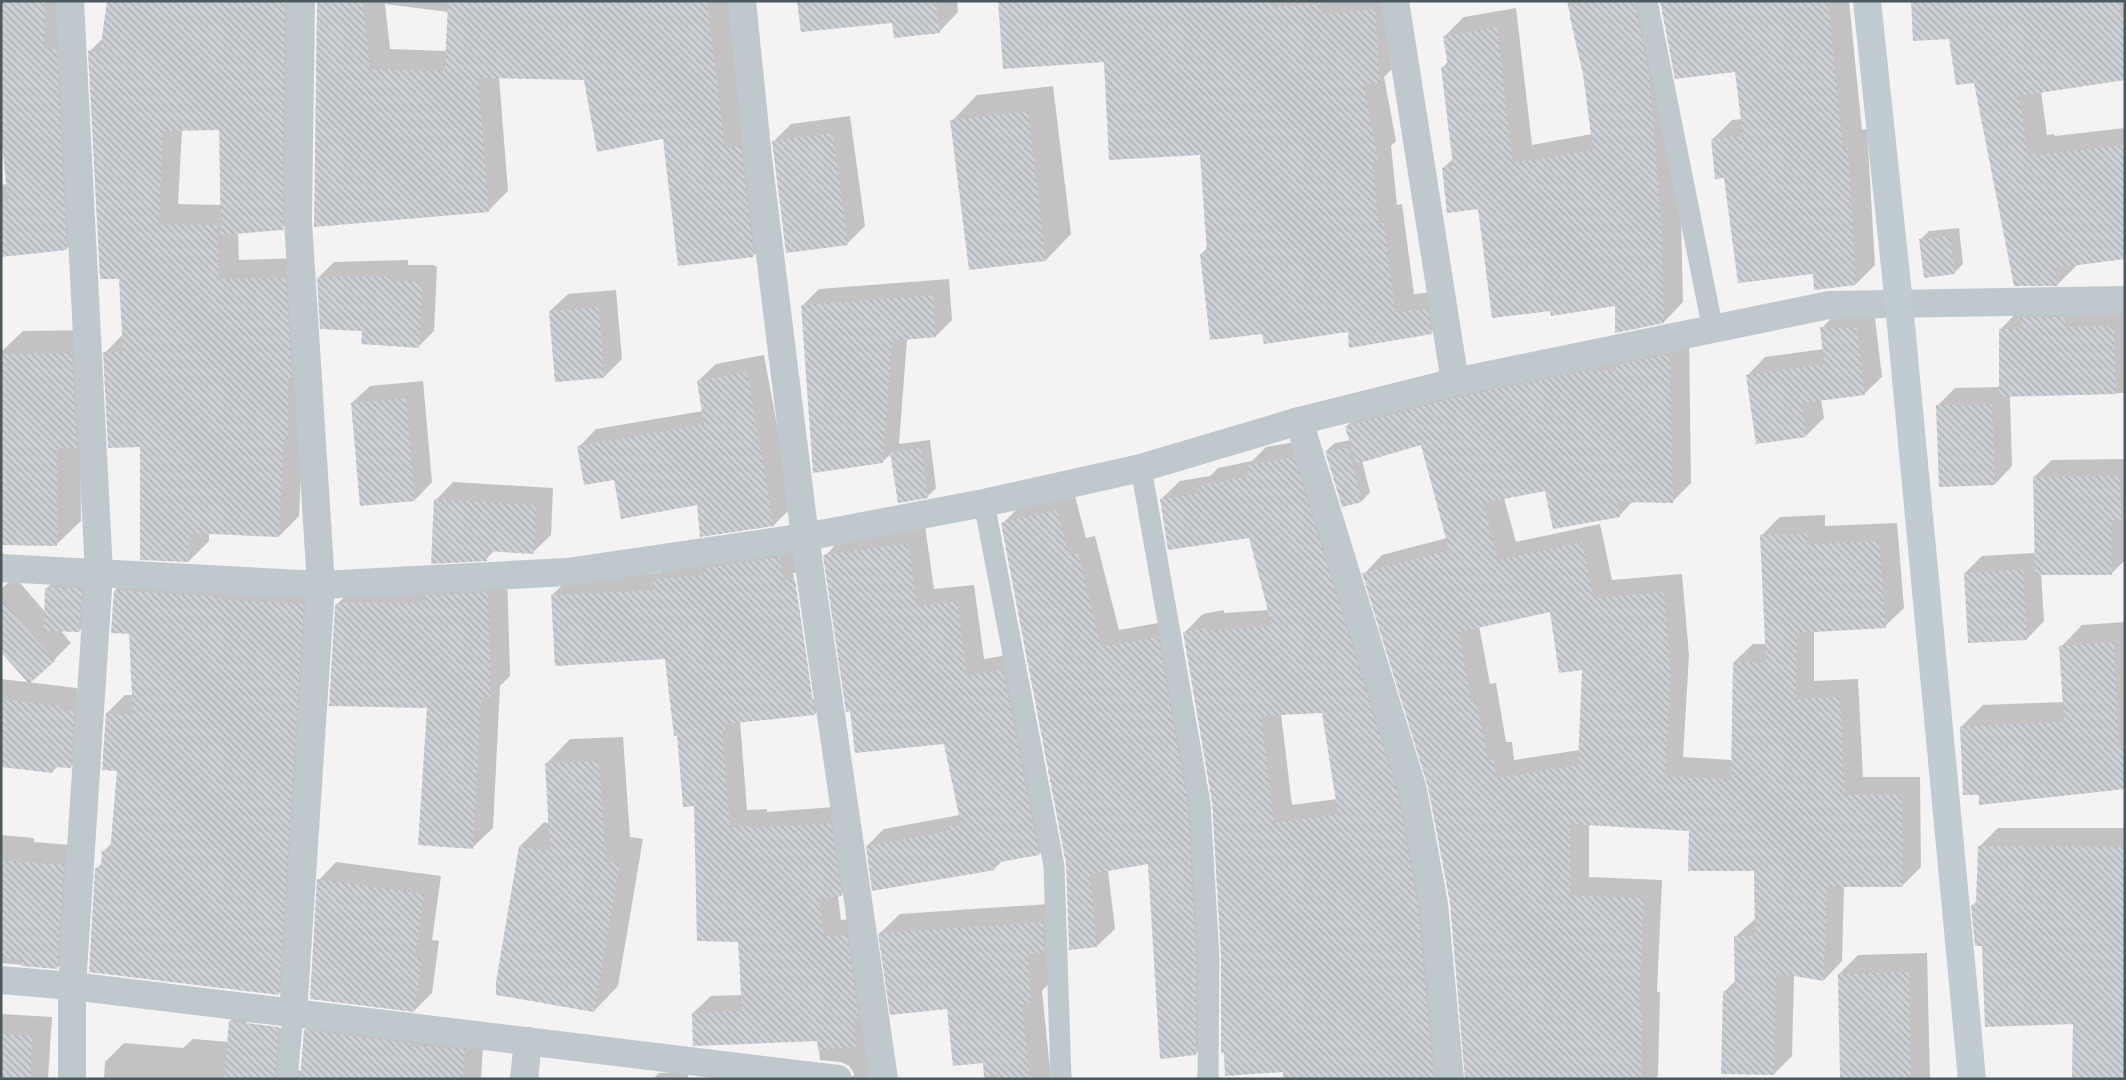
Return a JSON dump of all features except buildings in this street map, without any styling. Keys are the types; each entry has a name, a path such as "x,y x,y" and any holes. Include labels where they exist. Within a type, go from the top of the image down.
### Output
{"street":[{"path":"70,1 99,573 72,986 72,1079"},
{"path":"293,1014 321,585 298,222 301,1"},
{"path":"742,1 758,158 805,536 884,1079"},
{"path":"1395,1 1454,382"},
{"path":"1867,1 1899,304 1972,1079"},
{"path":"1,568 321,585 567,572 805,536 984,503 1141,468 1299,422 1454,382 1829,305 2125,300"},
{"path":"1299,422 1413,790 1434,904 1450,1079"},
{"path":"1,980 72,986 528,1041 710,1071 838,1079"},
{"path":"524,1079 528,1041"}],"lane":[{"path":"1647,1 1713,330"},
{"path":"1141,468 1200,803 1209,958 1208,1079"},
{"path":"984,503 1054,866 1061,1079"},
{"path":"287,1079 293,1014"}]}
